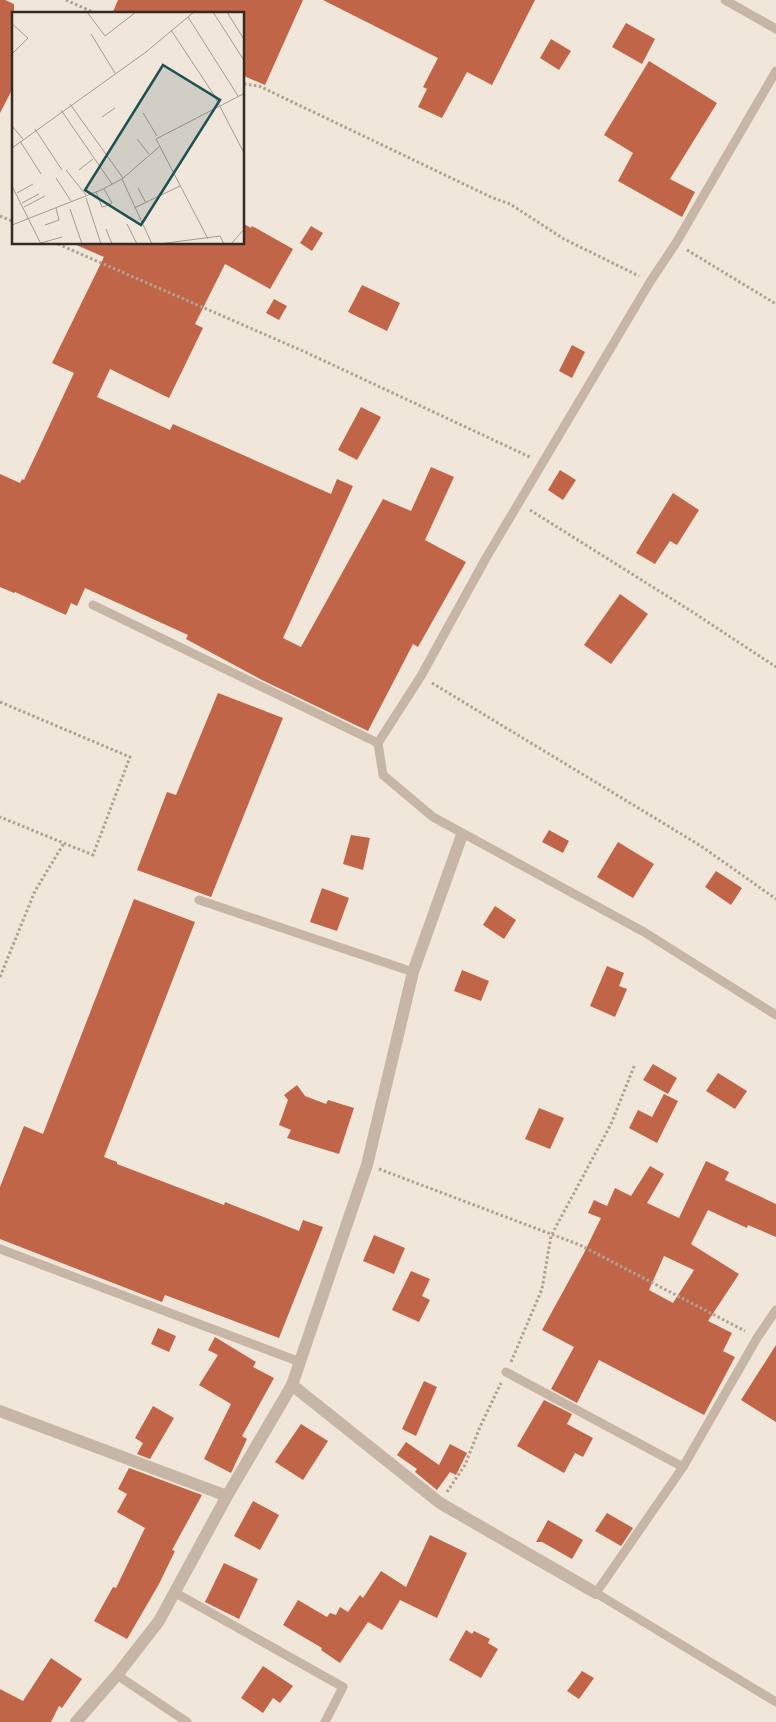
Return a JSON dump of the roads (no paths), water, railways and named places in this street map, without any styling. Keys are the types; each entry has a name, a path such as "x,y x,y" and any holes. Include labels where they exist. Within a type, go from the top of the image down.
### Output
{"street":[{"path":"76,1722 117,1675 159,1621 227,1496 292,1386 367,1165 413,972 462,835"},
{"path":"292,1386 440,1503 596,1593"},
{"path":"0,1411 227,1496"}],"lane":[{"path":"725,0 776,29"},
{"path":"776,71 676,243 650,282 486,558 421,676 378,743 383,775 433,817 462,835 644,932 776,1015"},
{"path":"93,605 378,743"},
{"path":"199,900 413,972"},
{"path":"0,1248 300,1362"},
{"path":"776,1310 683,1467 596,1593 776,1702"},
{"path":"506,1372 683,1467"},
{"path":"174,1592 343,1687 326,1722"},
{"path":"117,1675 187,1722"}]}
